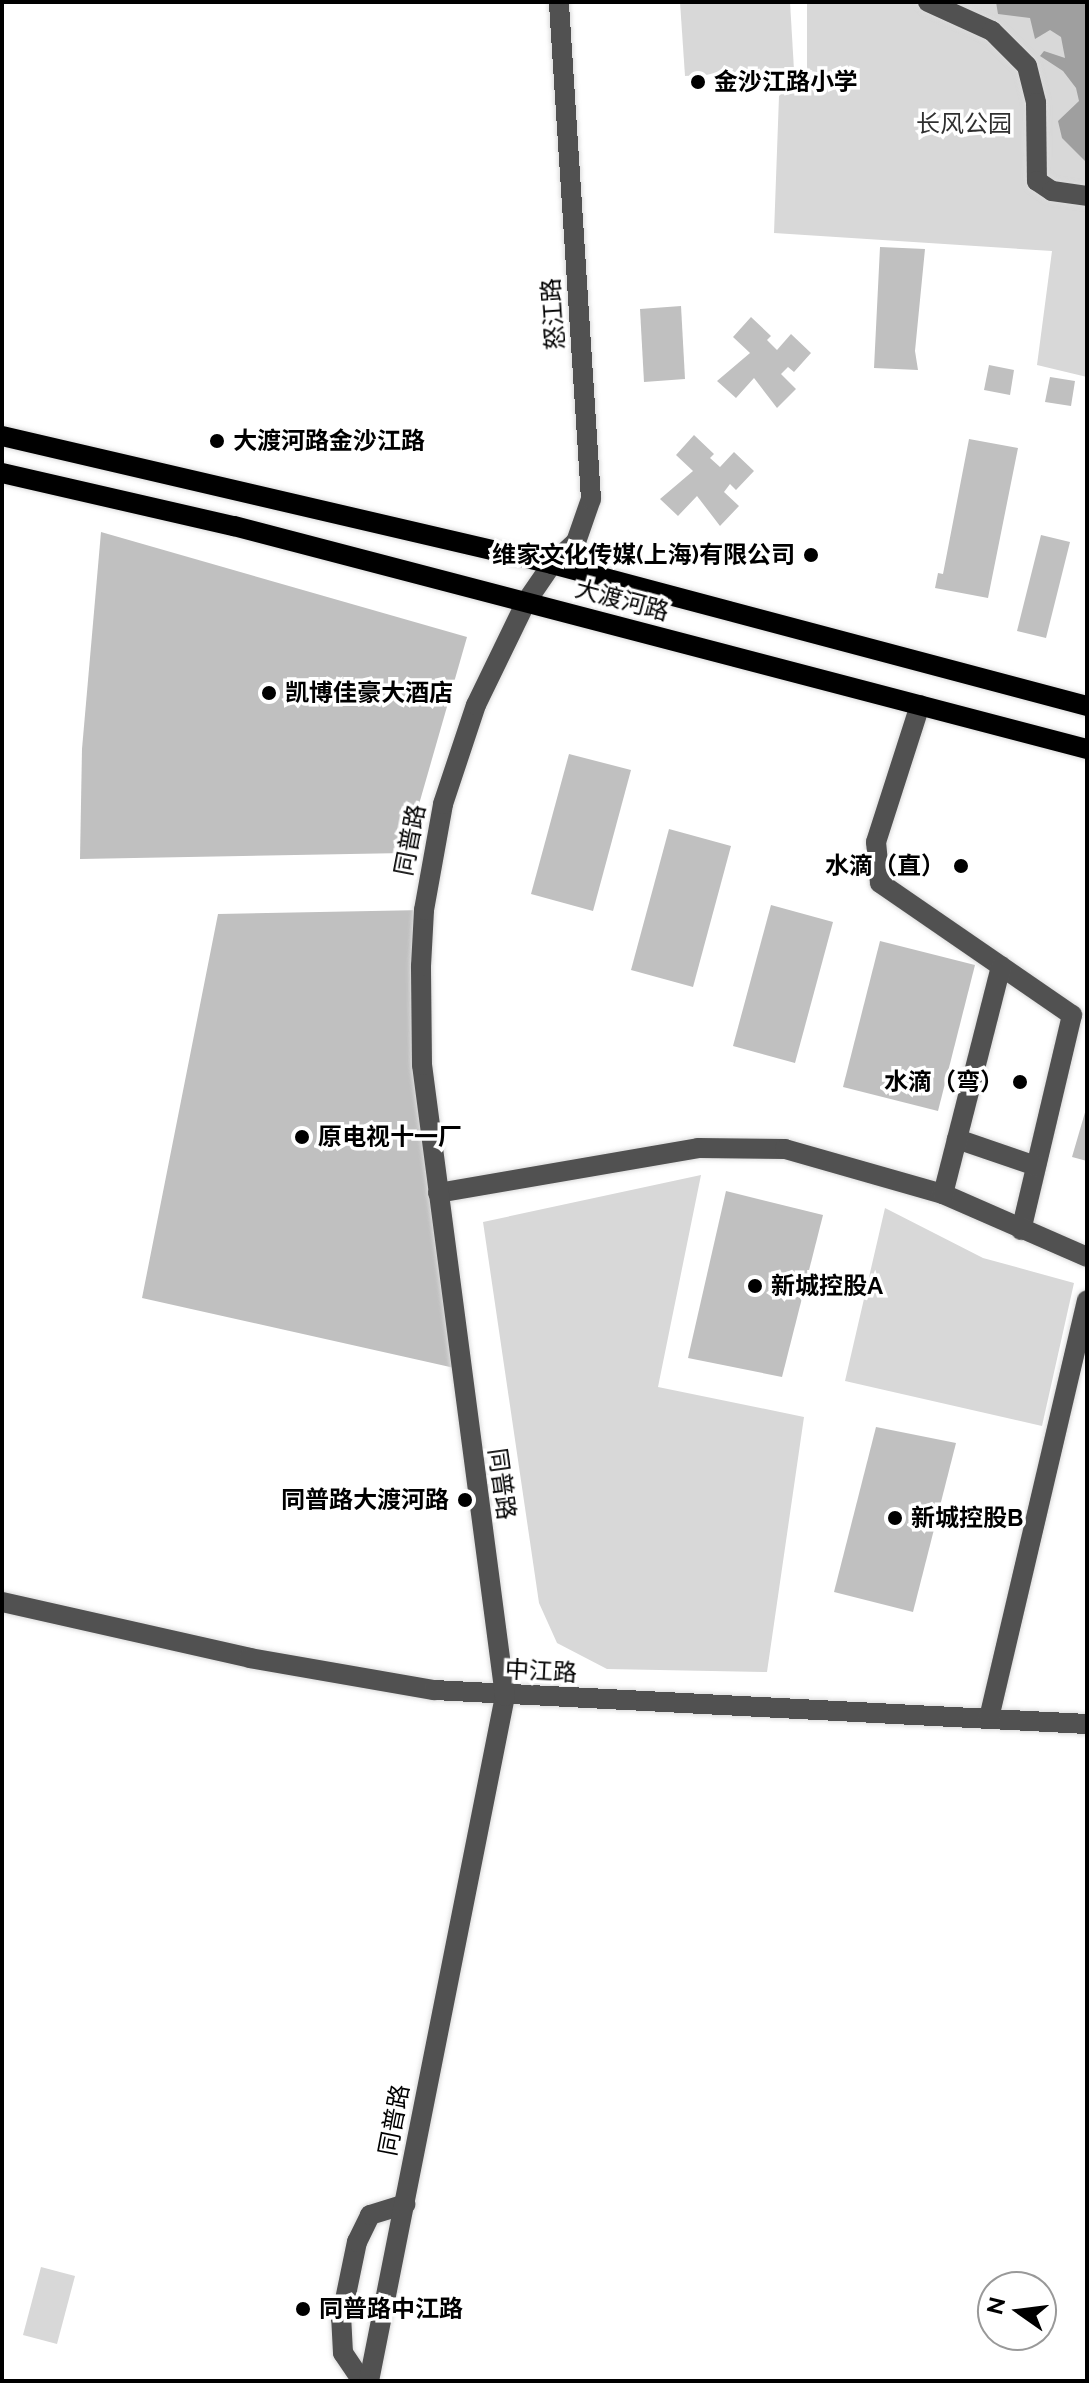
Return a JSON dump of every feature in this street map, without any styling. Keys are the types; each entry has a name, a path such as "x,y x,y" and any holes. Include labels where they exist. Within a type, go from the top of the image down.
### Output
{"main road":[{"name":"大渡河路","path":"2,436 552,564 1087,706"},
{"name":"大渡河路","path":"2,473 526,602 1087,749"}],"street":[{"name":"怒江路","path":"526,602 552,564 576,542 591,499 559,2"},
{"path":"928,2 992,31 1027,66 1036,103 1037,181 1052,191 1087,196"},
{"name":"同普路","path":"369,2381 505,1696 422,1065 421,966 429,873 443,804 476,705 526,602"},
{"path":"920,705 876,842 880,883 1072,1015 1021,1230"},
{"path":"943,1194 1001,966"},
{"path":"957,1139 1036,1166"},
{"path":"438,1193 712,1148 785,1149 943,1194 1087,1257"},
{"path":"989,1718 1087,1300"},
{"name":"中江路","path":"2,1602 365,1681 505,1696 1087,1724"},
{"path":"362,2381 343,2353 341,2319 357,2242 370,2215 405,2204"}],"green space":[{"path":"680,2 790,2 794,70 685,76"},
{"name":"长风公园","path":"807,2 1087,2 1087,377 1037,365 1052,251 774,233 779,96 807,68"},
{"path":"701,1175 658,1387 804,1417 767,1672 607,1669 557,1643 539,1603 483,1222"},
{"path":"885,1208 983,1258 1074,1283 1042,1426 845,1381"},
{"path":"41,2267 75,2276 57,2344 23,2335"}],"shaded area":[{"path":"996,2 1087,2 1087,163 1062,138 1058,121 1079,101 1076,88 1063,71 1040,56 1044,51 1065,58 1061,37 1050,30 1035,39 1030,18 998,14"}],"building":[{"path":"880,247 925,249 915,351 918,370 874,368"},
{"path":"681,306 685,379 644,382 640,309"},
{"path":"751,317 771,336 767,340 777,350 791,334 811,353 794,372 788,367 781,374 796,389 777,408 754,378 736,398 717,381 750,353 733,337"},
{"path":"989,365 1014,370 1010,395 984,390"},
{"path":"1050,377 1075,381 1071,406 1045,402"},
{"path":"694,435 714,454 710,458 720,467 734,452 754,471 736,490 730,484 724,492 739,506 720,526 697,496 678,516 660,499 693,471 676,455"},
{"path":"969,439 1018,448 988,598 935,588 938,573 943,574"},
{"name":"凯博佳豪大酒店","path":"101,532 467,637 405,853 80,859 82,749"},
{"path":"1041,535 1070,542 1046,638 1017,631"},
{"path":"569,754 631,770 593,911 531,894"},
{"path":"669,829 731,846 693,987 631,970"},
{"path":"771,905 833,922 795,1063 733,1046"},
{"name":"原电视十一厂","path":"424,910 421,987 459,1369 142,1298 218,914"},
{"path":"880,941 975,965 938,1111 843,1087"},
{"path":"1087,1109 1087,1161 1072,1157"},
{"name":"新城控股A","path":"726,1191 823,1215 782,1377 688,1358"},
{"name":"新城控股B","path":"876,1427 956,1443 913,1612 834,1592"}],"place":[{"name":"金沙江路小学","path":"698,82"},
{"name":"大渡河路金沙江路","path":"217,441"},
{"name":"维家文化传媒(上海)有限公司","path":"811,555"},
{"name":"凯博佳豪大酒店","path":"269,693"},
{"name":"水滴（直）","path":"961,866"},
{"name":"水滴（弯）","path":"1020,1082"},
{"name":"原电视十一厂","path":"302,1137"},
{"name":"新城控股A","path":"755,1286"},
{"name":"同普路大渡河路","path":"465,1500"},
{"name":"新城控股B","path":"895,1518"},
{"name":"同普路中江路","path":"303,2309"}]}
